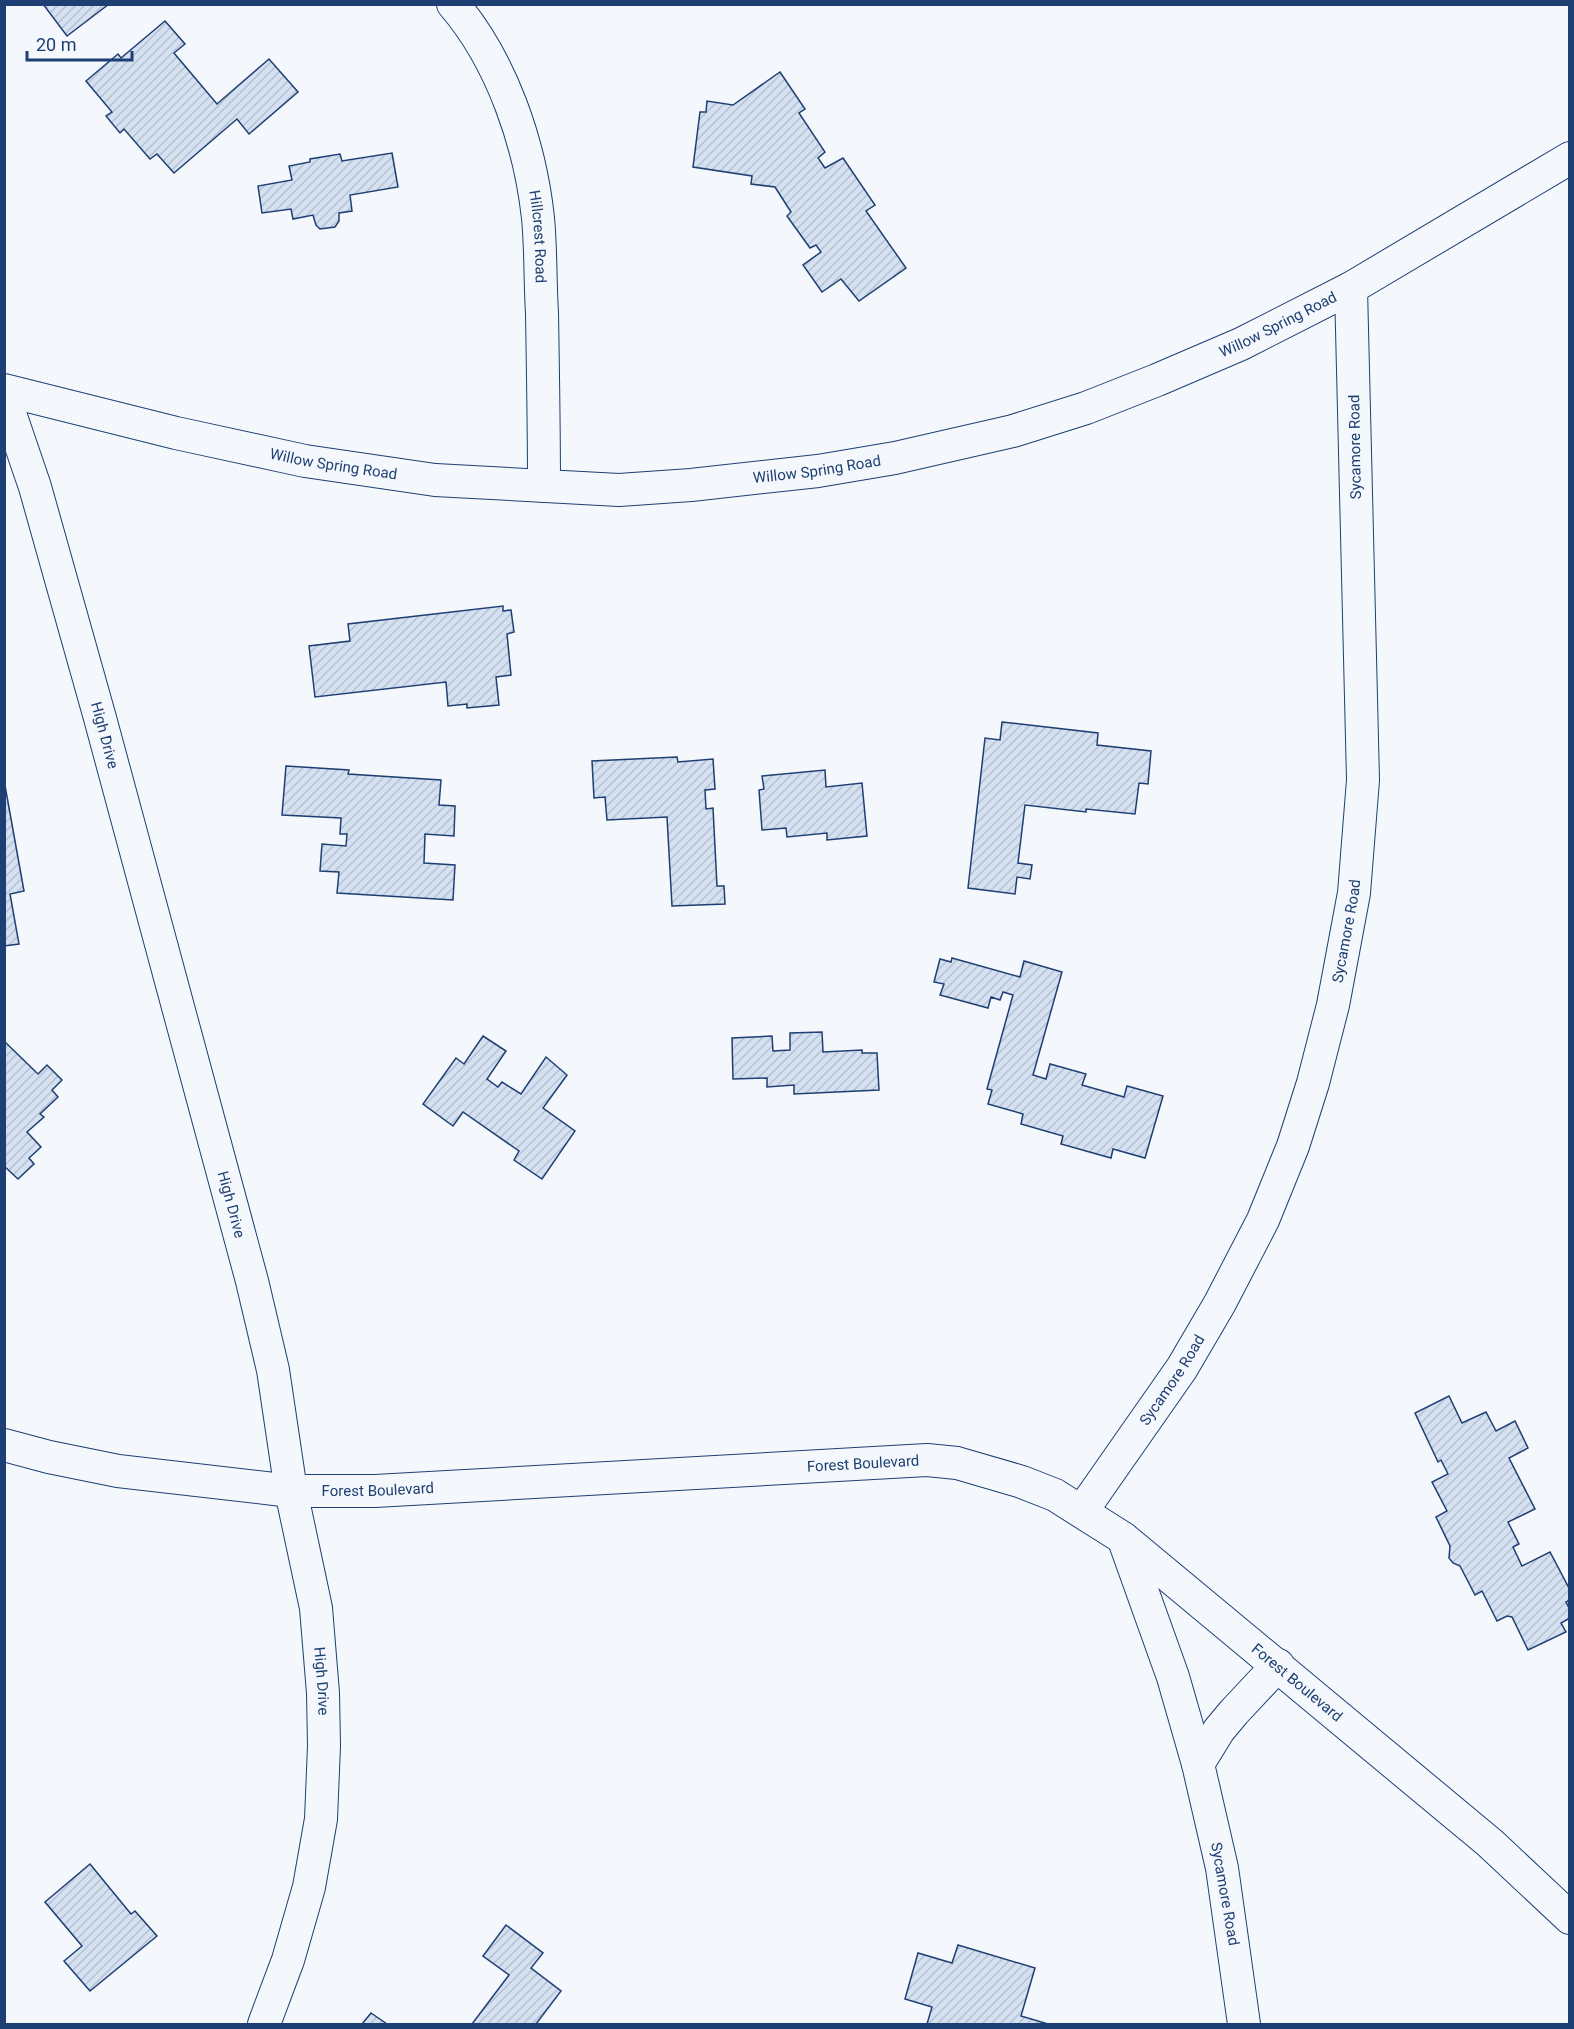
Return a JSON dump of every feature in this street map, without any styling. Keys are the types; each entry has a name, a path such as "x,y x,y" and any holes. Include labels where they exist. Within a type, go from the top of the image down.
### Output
{"street":[{"name":"Hillcrest Road","path":"453,4 467,22 498,74 519,130 533,185 539,244 544,382 544,486"},
{"name":"Willow Spring Road","path":"4,390 176,433 305,461 435,480 619,490 691,485 819,471 895,458 1013,430 1086,408 1157,380 1241,344 1351,288 1569,158"},
{"name":"Sycamore Road","path":"1082,1511 1182,1368 1220,1303 1263,1220 1293,1146 1334,1005 1354,892 1363,780 1351,288"},
{"name":"High Drive","path":"4,396 35,487 100,718 252,1281 273,1370 291,1491 316,1614 323,1693 324,1790 317,1847 309,1887 288,1960 264,2025"},
{"name":"Forest Boulevard","path":"4,1445 118,1471 291,1491 375,1491 927,1460 957,1463 988,1471 1055,1495 1123,1538 1490,1843 1569,1918"},
{"name":"Sycamore Road","path":"1123,1538 1173,1677 1198,1764 1222,1868 1244,2025"},
{"path":"1198,1764 1234,1712 1278,1665"}],"building":[{"path":"43,4 109,4 67,36"},
{"path":"165,21 185,44 174,53 217,104 269,59 298,92 249,134 237,119 174,173 157,154 150,159 124,129 120,133 106,116 112,112 86,81 118,54 121,58"},
{"path":"780,72 805,109 799,113 825,152 818,158 825,168 843,158 875,205 866,211 906,268 859,301 841,279 822,292 803,265 821,252 816,245 810,248 787,216 791,212 775,187 751,184 752,176 693,167 700,112 706,112 707,101 733,105"},
{"path":"392,153 398,187 350,195 352,211 339,213 339,221 335,227 320,229 313,215 293,219 291,209 262,213 258,186 292,180 289,166 310,162 310,159 340,154 342,161"},
{"path":"503,606 503,611 511,610 514,632 507,634 511,675 496,677 499,705 467,708 467,704 448,706 446,682 315,697 309,646 350,641 348,624"},
{"path":"1002,722 1098,733 1097,745 1151,751 1148,784 1139,783 1135,814 1086,809 1086,812 1025,805 1018,863 1032,865 1030,879 1017,877 1015,894 968,888 985,738 1000,740"},
{"path":"677,757 678,762 713,759 715,789 705,790 706,809 713,808 717,886 724,886 725,904 672,906 667,817 607,820 605,797 594,798 592,761"},
{"path":"286,766 349,770 348,774 441,780 439,805 455,806 454,836 425,834 424,863 455,865 453,900 337,893 339,872 320,871 322,844 346,846 347,834 340,834 341,818 282,815"},
{"path":"825,770 826,787 862,783 867,836 827,840 827,833 787,837 786,828 762,830 759,790 764,789 762,776"},
{"path":"4,780 24,891 10,894 19,944 4,946"},
{"path":"952,958 1020,977 1024,961 1062,972 1033,1075 1046,1079 1050,1064 1086,1074 1082,1085 1124,1097 1127,1086 1163,1096 1145,1158 1113,1149 1111,1158 1061,1144 1063,1136 1021,1124 1023,1114 988,1104 992,1090 987,1089 1013,995 1003,992 1000,1000 991,997 988,1008 940,995 944,984 934,982 940,959 951,962"},
{"path":"822,1032 823,1052 862,1050 862,1053 877,1053 879,1090 794,1094 794,1085 767,1087 767,1078 733,1079 732,1038 772,1036 773,1051 790,1050 790,1033"},
{"path":"483,1036 506,1051 487,1079 498,1087 502,1082 521,1094 546,1057 567,1075 543,1108 575,1131 542,1179 514,1160 519,1151 463,1112 453,1126 423,1104 456,1058 464,1064"},
{"path":"4,1041 38,1074 47,1065 62,1080 52,1090 58,1097 40,1114 44,1117 27,1132 41,1147 29,1158 34,1164 18,1179 4,1166"},
{"path":"1449,1396 1462,1423 1486,1412 1496,1431 1515,1421 1528,1448 1509,1458 1535,1509 1508,1522 1519,1544 1513,1547 1522,1566 1550,1552 1570,1590 1570,1600 1566,1602 1570,1610 1570,1618 1561,1623 1566,1632 1528,1650 1512,1617 1507,1616 1497,1621 1482,1591 1475,1595 1460,1566 1449,1558 1450,1546 1436,1517 1447,1511 1432,1482 1448,1474 1441,1460 1438,1462 1415,1413"},
{"path":"90,1864 131,1914 135,1911 157,1936 90,1991 64,1961 82,1946 45,1902"},
{"path":"506,1925 543,1953 531,1968 561,1991 536,2024 472,2024 509,1975 483,1956"},
{"path":"958,1945 1035,1968 1021,2016 1048,2024 927,2024 932,2007 905,1999 918,1953 952,1963"},
{"path":"371,2013 387,2024 362,2024"}]}
